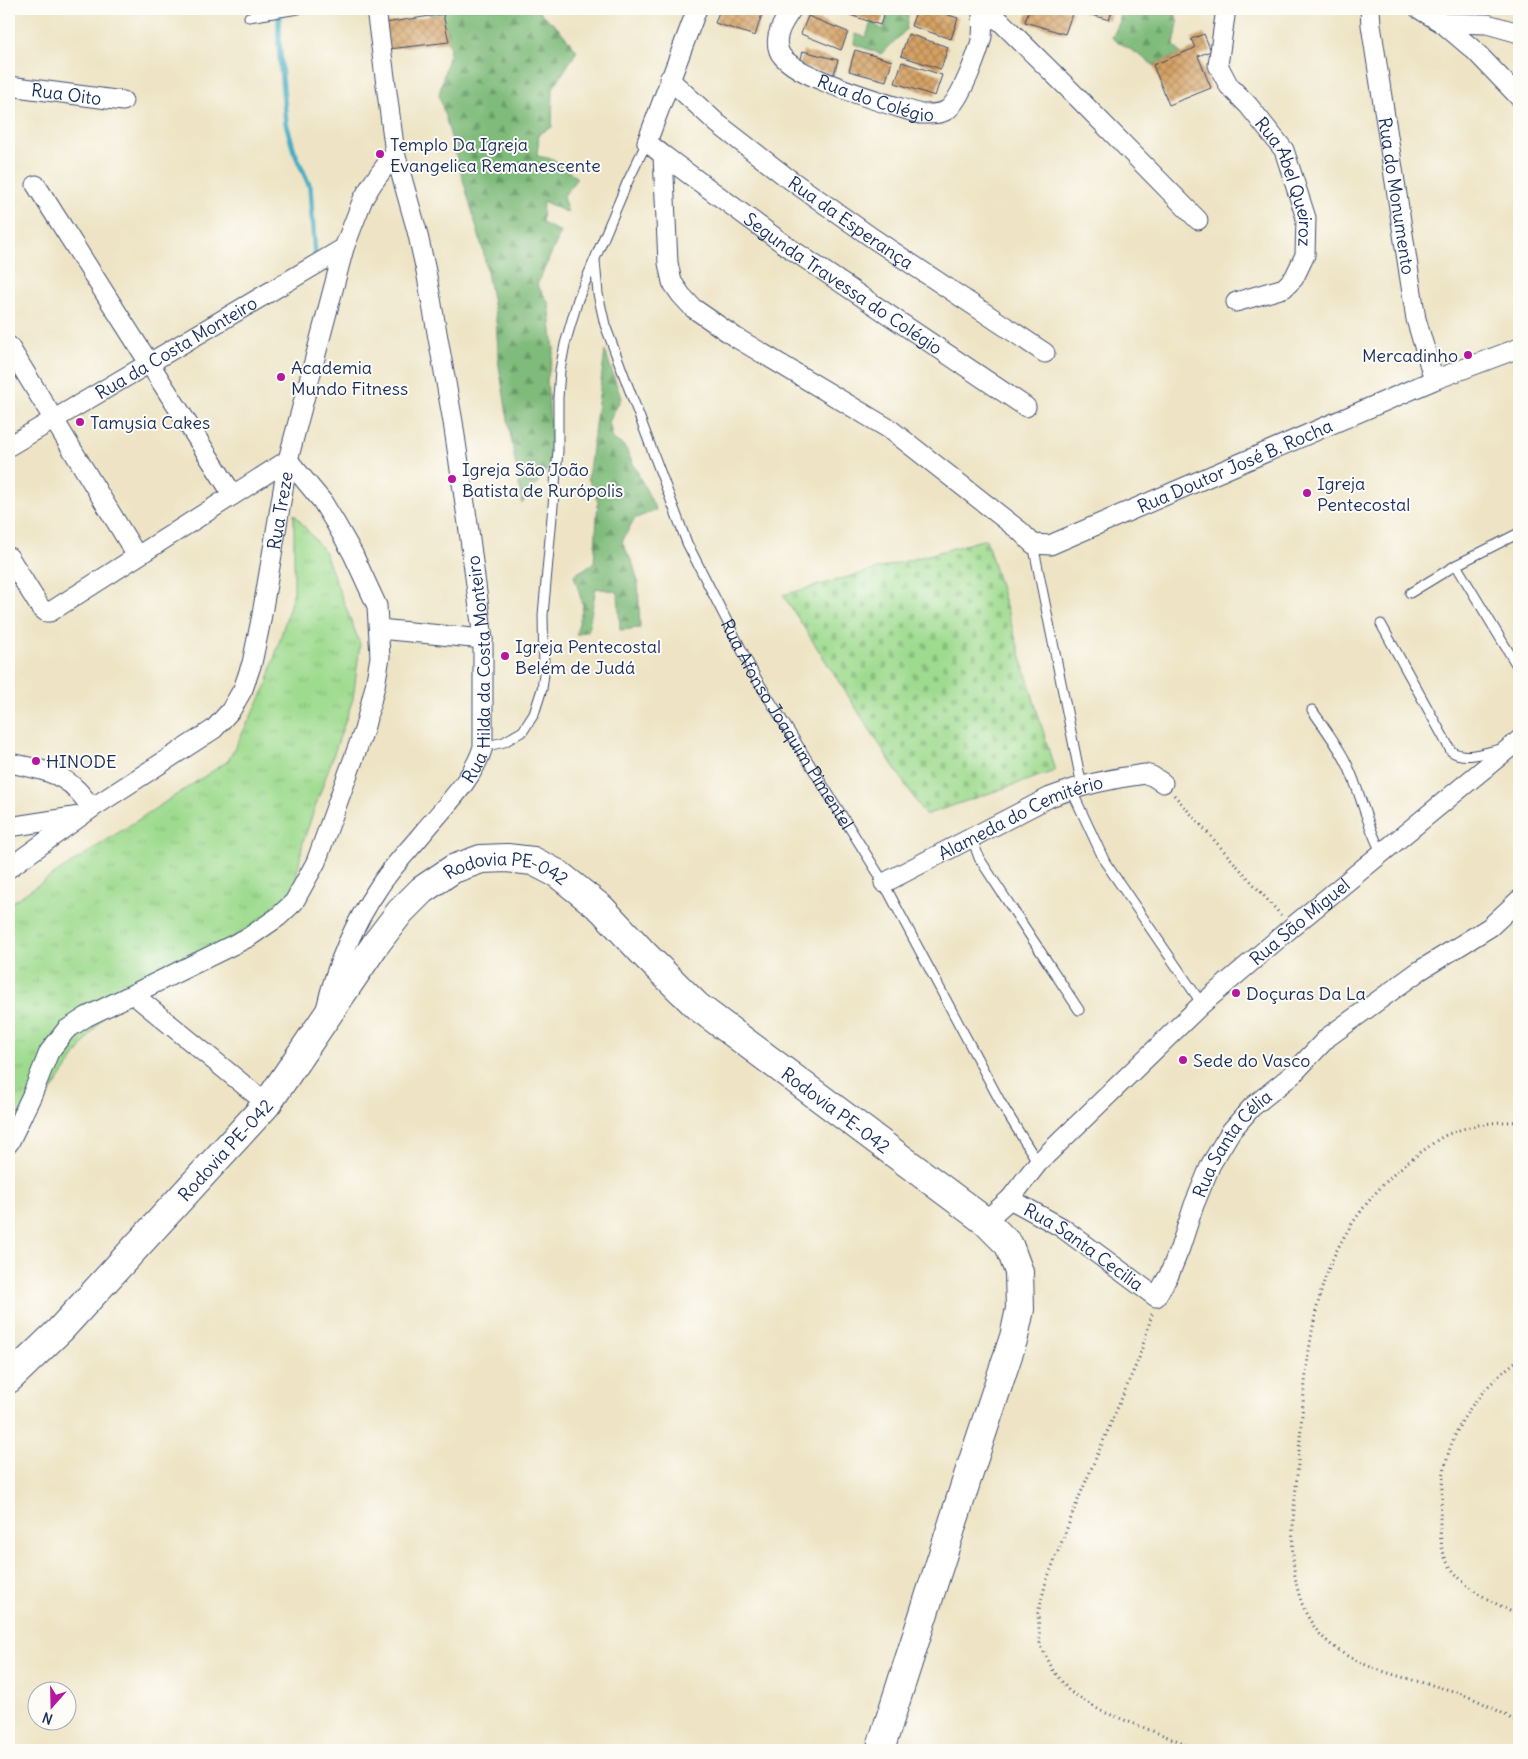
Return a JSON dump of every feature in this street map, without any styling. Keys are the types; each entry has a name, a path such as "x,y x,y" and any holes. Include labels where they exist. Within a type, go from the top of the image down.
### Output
{"main road":[{"name":"Rodovia PE-042","path":"9,1379 60,1330 267,1104 400,912 422,890 452,868 481,859 507,858 534,861 558,874 602,909 696,1006 985,1222 1009,1245 1019,1272 1020,1309 1014,1337 880,1750"}],"street":[{"name":"Rua Hilda da Costa Monteiro","path":"323,1022 332,980 346,944 363,912 380,885 464,783 480,757 483,746 484,639 453,422 417,231 395,153 376,9"},
{"path":"697,9 669,79 647,142 663,155 668,263 672,282 681,296 693,308 735,337 891,430 1020,531 1033,544"},
{"name":"Rua do Colégio","path":"792,9 781,26 778,41 779,52 788,63 817,79 920,114 936,114 946,110 956,100 966,81 991,13"},
{"name":"Rua Abel Queiroz","path":"1226,9 1218,65 1229,86 1248,105 1284,150 1306,218 1305,255 1294,278 1284,288 1236,302"},
{"name":"Rua do Monumento","path":"1370,9 1416,319 1434,380"},
{"path":"1419,9 1442,22 1475,51 1519,97"},
{"path":"991,13 1198,220"},
{"path":"1442,22 1488,24 1519,32"},
{"name":"Rua da Esperança","path":"669,79 718,124 785,176 874,239 1045,353"},
{"name":"Rua Oito","path":"9,86 123,101"},
{"name":"Rua Treze","path":"9,868 88,812 214,729 231,710 243,689 252,663 261,620 288,460 344,248 363,199 395,153"},
{"name":"Segunda Travessa do Colégio","path":"663,155 788,247 1026,407"},
{"path":"36,184 233,495"},
{"name":"Rua da Costa Monteiro","path":"9,446 344,248"},
{"path":"9,346 137,556"},
{"name":"Rua Doutor José B. Rocha","path":"1033,544 1050,544 1434,380 1519,348"},
{"path":"9,557 40,607 46,612 50,612 288,460 322,501 353,554 377,606 380,656 364,730 316,862 294,902 278,917 250,937 86,1017 66,1030 50,1052 9,1143"},
{"path":"379,629 484,639"},
{"name":"Rua São Miguel","path":"985,1222 1010,1199 1038,1163 1202,1004 1292,927 1514,744"},
{"path":"9,763 46,772 63,779 76,789 88,812 9,827"},
{"name":"Alameda do Cemitério","path":"884,883 1050,797 1076,788 1145,774 1163,783"},
{"name":"Rua Santa Célia","path":"1156,1297 1169,1275 1211,1164 1230,1131 1252,1107 1292,1075 1328,1037 1419,971 1490,927 1519,900"},
{"path":"134,995 267,1104"},
{"name":"Rua Santa Cecilia","path":"1010,1199 1061,1227 1156,1297"}],"lane":[{"path":"249,17 295,9"},
{"path":"483,746 504,742 523,731 534,714 542,689 544,674 543,615 558,451 560,370 565,344 578,299 627,183 647,142"},
{"name":"Rua Afonso Joaquim Pimentel","path":"595,261 598,294 605,325 688,543 756,678 884,883 1001,1103 1038,1163"},
{"path":"1410,593 1456,565 1519,533"},
{"path":"1033,544 1076,788 1105,862 1202,1004"},
{"path":"1456,565 1519,669"},
{"path":"1381,624 1451,751 1455,754 1466,756 1514,744"},
{"path":"1312,710 1346,763 1372,833 1382,854"},
{"path":"972,838 979,858 1078,1010"}],"path":[{"path":"1163,783 1292,927"},
{"path":"1519,1122 1501,1121 1478,1125 1444,1136 1417,1155 1386,1181 1339,1245 1326,1274 1316,1311 1308,1362 1292,1555 1296,1582 1305,1609 1319,1633 1342,1653 1366,1666 1459,1693 1504,1712 1519,1724"},
{"path":"1156,1297 1139,1358 1046,1582 1038,1613 1040,1644 1053,1670 1069,1691 1101,1711 1181,1742 1194,1750"},
{"path":"1519,1359 1496,1377 1478,1397 1456,1432 1444,1467 1440,1514 1441,1540 1448,1564 1462,1580 1481,1595 1519,1616"}],"green space":[{"path":"428,9 536,9 559,29 577,51 553,88 552,127 539,134 537,156 553,159 577,178 563,197 568,213 543,201 542,223 561,232 537,285 549,303 554,350 547,380 553,461 522,504 499,366 496,320 483,250 439,95 450,49 443,15 430,16"},
{"path":"891,9 909,9 906,30 881,54 854,44 855,34 866,37 871,22 883,30"},
{"path":"1118,9 1174,9 1178,23 1174,45 1181,54 1153,65 1112,38 1120,21"},
{"path":"605,351 621,398 609,422 613,439 625,447 656,510 634,519 622,542 633,564 638,582 640,628 620,630 618,592 596,588 588,631 576,635 583,606 574,575 594,563 598,502 588,478"},
{"path":"294,514 324,551 360,644 353,699 303,842 291,906 110,1006 9,1152 9,904 228,761 266,687 294,591"},
{"path":"986,539 1055,771 925,815 783,595"}],"building":[{"path":"720,9 745,9 762,14 755,36 715,23"},
{"path":"842,9 886,9 880,25 841,12"},
{"path":"917,9 930,9 958,18 951,39 911,26"},
{"path":"1029,9 1067,9 1073,11 1065,34 1025,22"},
{"path":"1083,9 1113,9 1109,20 1082,12"},
{"path":"443,14 449,42 389,49 385,23"},
{"path":"808,16 848,32 841,50 801,34"},
{"path":"908,34 948,47 941,69 901,56"},
{"path":"1204,34 1211,51 1198,56 1211,88 1169,105 1153,65 1195,48 1191,39"},
{"path":"855,50 892,61 886,81 849,71"},
{"path":"803,51 838,60 834,74 799,66"},
{"path":"902,62 942,75 935,96 895,83"}],"waterway":[{"path":"279,10 279,44 286,123 294,151 310,187 315,255"}],"place":[{"name":"Templo Da Igreja Evangelica Remanescente","path":"380,154"},
{"name":"Mercadinho","path":"1468,355"},
{"name":"Academia Mundo Fitness","path":"281,377"},
{"name":"Tamysia Cakes","path":"80,422"},
{"name":"Igreja São João Batista de Rurópolis","path":"452,479"},
{"name":"Igreja Pentecostal","path":"1307,493"},
{"name":"Igreja Pentecostal Belém de Judá","path":"505,656"},
{"name":"HINODE","path":"36,761"},
{"name":"Doçuras Da La","path":"1236,993"},
{"name":"Sede do Vasco","path":"1183,1060"}]}
